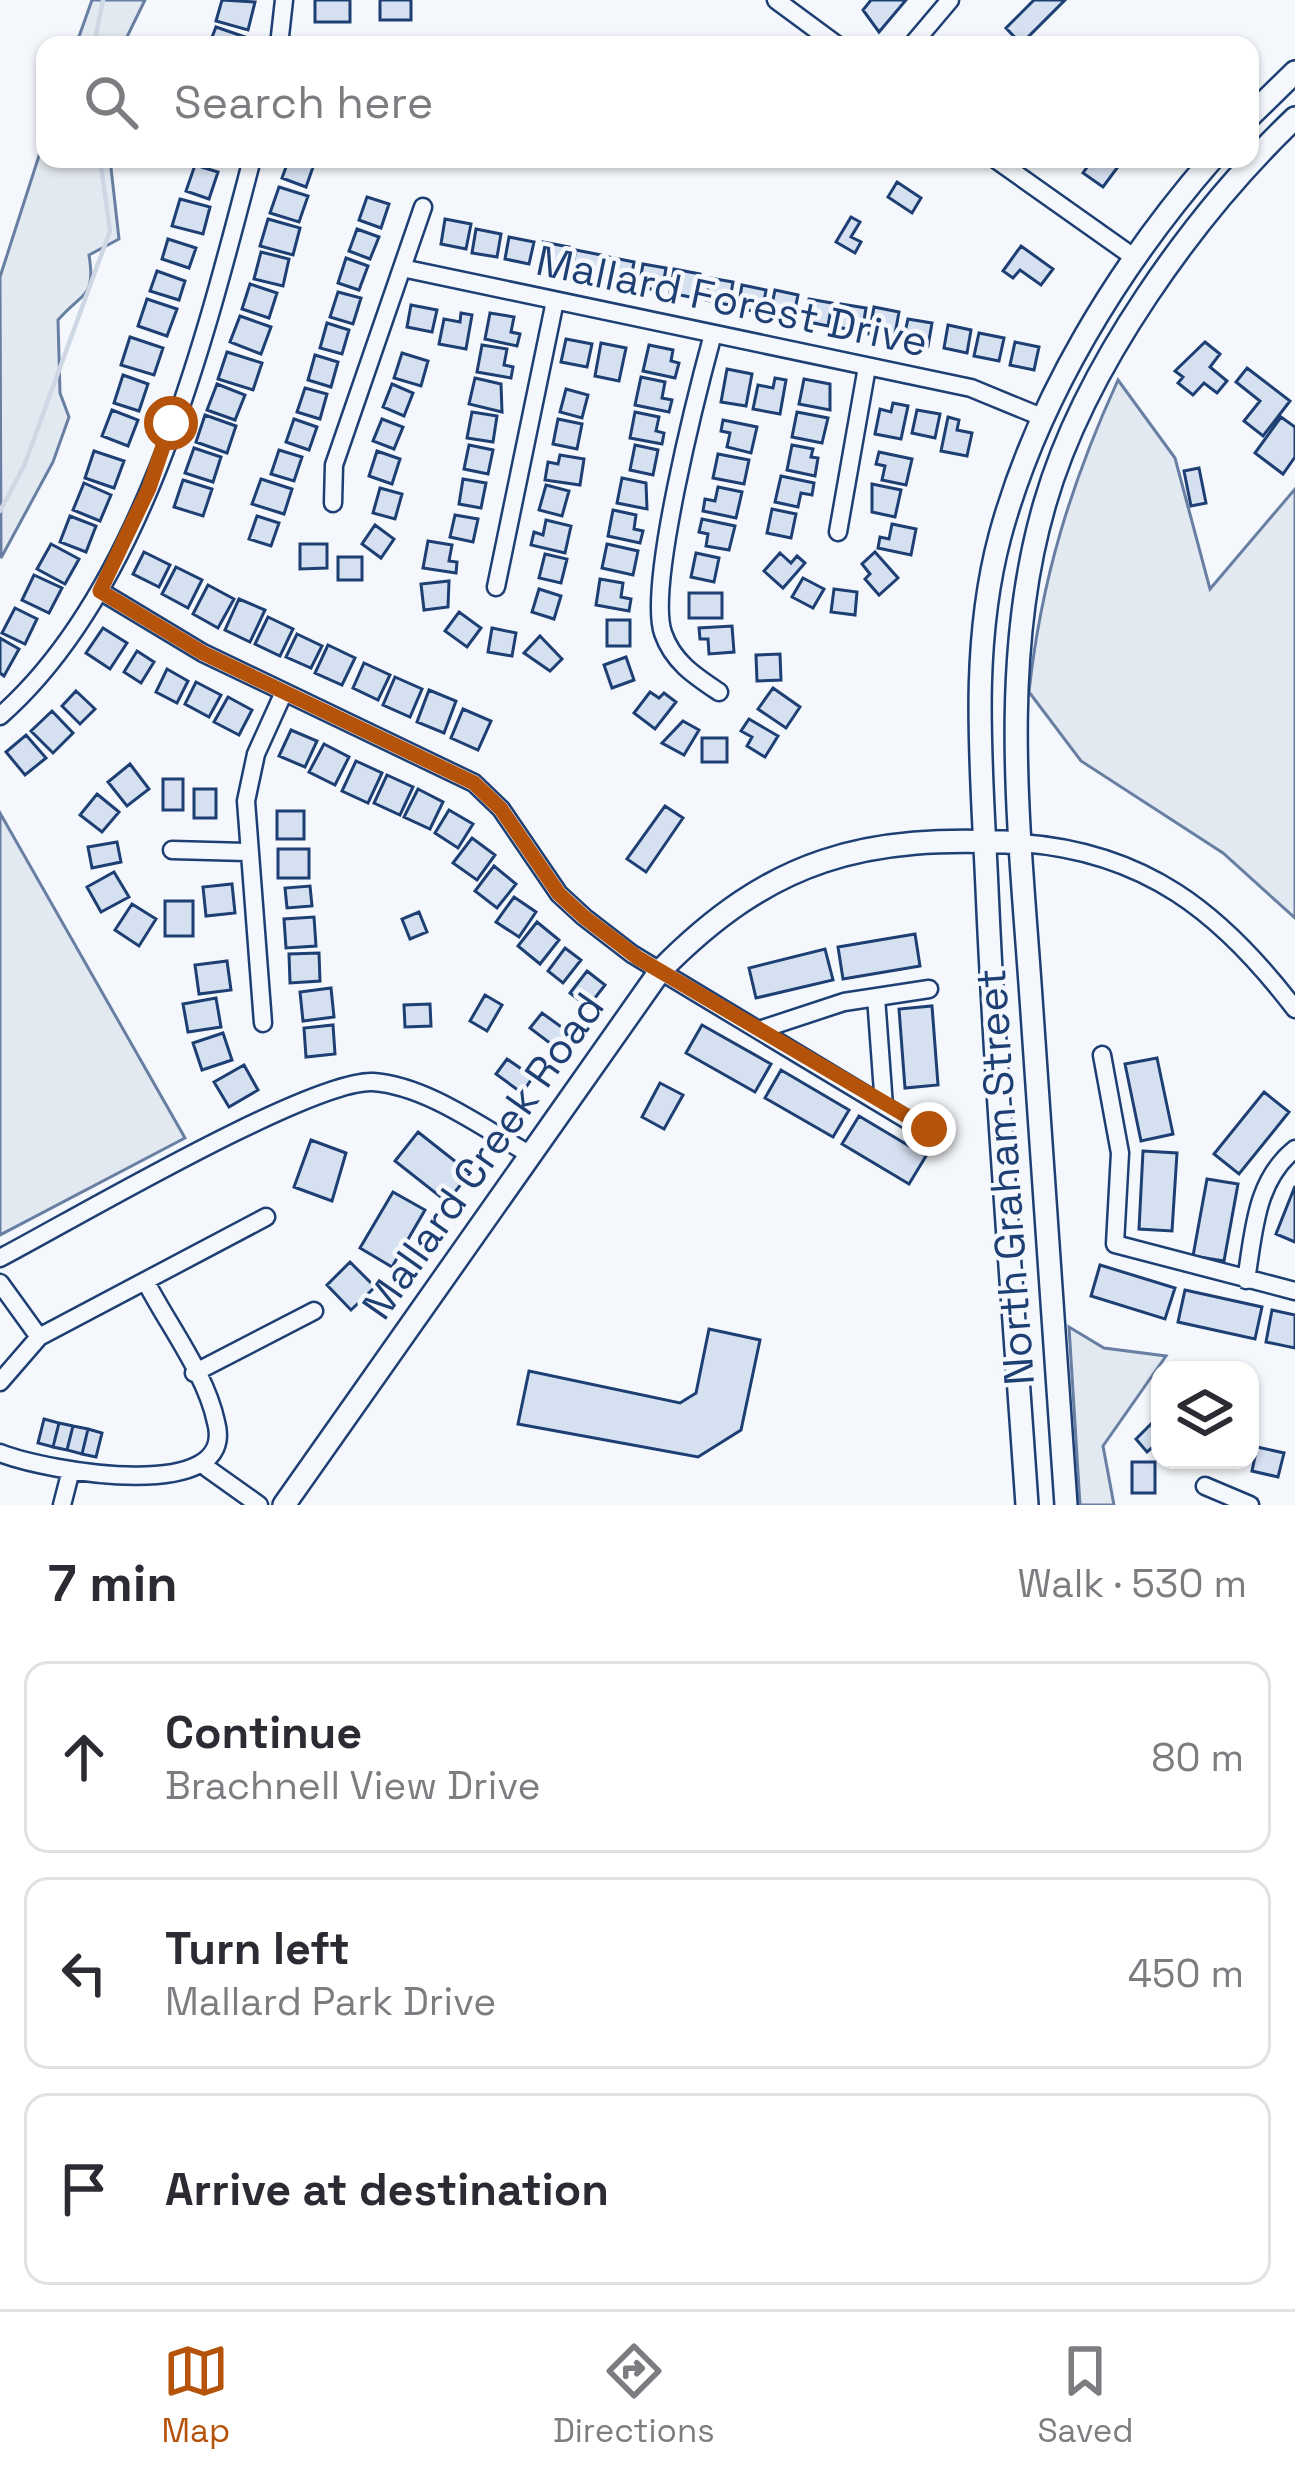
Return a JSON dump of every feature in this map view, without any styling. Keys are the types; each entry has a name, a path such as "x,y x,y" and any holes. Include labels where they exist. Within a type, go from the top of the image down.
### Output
{"main road":[{"path":"1259,107 1295,73"},
{"path":"1259,157 1295,118"},
{"path":"985,841 980,693 989,584 1009,506 1044,418 1135,258 1204,168"},
{"path":"1021,843 1018,669 1023,608 1046,498 1074,430 1140,310 1213,207 1249,168"},
{"name":"North Graham Street","path":"985,841 1027,1505"},
{"name":"Mallard Creek Road","path":"284,1505 660,971 741,898 790,872 874,848 1021,843"},
{"name":"North Graham Street","path":"1021,843 1066,1505"}],"street":[{"path":"280,36 284,0"},
{"path":"776,0 825,36"},
{"path":"920,36 950,0"},
{"path":"0,716 40,678 100,591 149,488 228,249 250,168"},
{"path":"1007,168 1135,258"},
{"path":"332,503 334,465 423,207"},
{"name":"Mallard Forest Drive","path":"402,268 971,388 1044,418"},
{"path":"496,587 555,301"},
{"path":"713,334 659,607 671,652 690,674 719,692"},
{"path":"838,532 867,367"},
{"path":"100,591 203,653 474,783 501,809 559,894 660,971 914,1124 942,1129"},
{"path":"263,1023 246,852 250,774 284,692"},
{"path":"1021,843 1108,857 1156,880 1209,915 1295,1009"},
{"path":"172,850 246,852"},
{"path":"759,1030 816,1009 928,989"},
{"path":"876,997 884,1106"},
{"path":"1102,1055 1120,1153 1115,1244 1295,1291"},
{"path":"0,1258 221,1142 350,1083 393,1085 416,1094 531,1155"},
{"path":"1246,1280 1265,1185 1276,1164 1295,1149"},
{"path":"0,1382 39,1337 266,1217"},
{"path":"0,1453 70,1474 163,1492 190,1483 207,1468 216,1422 146,1282"},
{"path":"4,1291 39,1337"},
{"path":"194,1373 314,1311"},
{"path":"207,1468 259,1505"},
{"path":"62,1505 70,1474"},
{"path":"1205,1486 1250,1505"}],"shaded area":[{"path":"92,0 145,0 127,36 79,36"},
{"path":"36,165 111,168 119,239 89,255 89,287 58,320 60,393 69,417 53,462 1,558 0,277"},
{"path":"1118,380 1175,458 1210,589 1295,489 1295,918 1223,853 1081,761 1029,692 1041,610 1060,533"},
{"path":"0,813 185,1138 0,1235"},
{"path":"1069,1327 1104,1348 1166,1356 1162,1361 1151,1361 1151,1377 1103,1446 1114,1505 1080,1505"}],"building":[{"path":"222,0 255,2 248,30 216,21"},
{"path":"315,0 350,0 350,22 315,22"},
{"path":"380,0 411,0 411,20 380,20"},
{"path":"871,0 906,0 879,32 863,10"},
{"path":"1034,0 1065,0 1029,36 1014,36 1006,28"},
{"path":"216,27 242,36 212,36"},
{"path":"194,168 218,172 209,199 186,191"},
{"path":"286,168 313,168 306,187 282,178"},
{"path":"1087,168 1117,168 1103,187 1083,173"},
{"path":"897,182 921,198 912,213 888,197"},
{"path":"279,187 308,196 299,222 270,213"},
{"path":"367,197 389,204 381,228 359,220"},
{"path":"180,199 210,207 203,234 172,226"},
{"path":"851,217 860,222 851,237 861,242 855,253 836,242"},
{"path":"268,219 300,228 293,255 260,246"},
{"path":"445,219 471,224 466,249 441,244"},
{"path":"357,229 379,237 370,259 349,251"},
{"path":"476,229 501,234 497,257 472,253"},
{"path":"509,237 534,242 529,264 505,259"},
{"path":"168,239 196,248 189,268 162,259"},
{"path":"543,242 569,247 564,270 538,265"},
{"path":"1021,246 1053,269 1041,285 1020,270 1013,278 1003,271"},
{"path":"576,250 601,255 596,278 571,273"},
{"path":"261,252 289,259 283,286 254,279"},
{"path":"609,257 634,262 630,285 604,280"},
{"path":"346,258 368,266 359,290 338,283"},
{"path":"643,264 666,268 662,291 639,287"},
{"path":"674,269 700,274 695,298 670,293"},
{"path":"157,271 185,281 179,300 150,291"},
{"path":"710,278 733,282 729,305 706,300"},
{"path":"250,284 277,293 269,318 242,309"},
{"path":"742,285 766,290 762,313 738,308"},
{"path":"775,290 798,295 793,319 770,314"},
{"path":"338,292 361,298 353,324 330,317"},
{"path":"147,299 177,309 167,336 138,326"},
{"path":"809,299 832,303 828,326 804,321"},
{"path":"841,304 866,308 862,332 837,327"},
{"path":"411,305 437,310 432,332 407,327"},
{"path":"874,307 899,312 894,339 869,334"},
{"path":"461,313 472,315 466,349 439,344 444,319 460,322"},
{"path":"490,313 514,317 511,332 520,334 517,346 485,339"},
{"path":"240,316 271,327 261,354 230,342"},
{"path":"908,319 932,323 928,346 903,341"},
{"path":"327,323 349,330 342,354 320,348"},
{"path":"948,325 971,330 967,353 944,348"},
{"path":"979,333 1004,338 999,361 974,356"},
{"path":"130,337 163,348 154,375 121,365"},
{"path":"566,339 592,344 587,367 561,362"},
{"path":"1015,342 1039,347 1034,370 1010,365"},
{"path":"1205,342 1220,354 1210,367 1227,381 1217,393 1204,383 1193,395 1178,383 1183,377 1175,371"},
{"path":"601,343 626,348 619,381 595,376"},
{"path":"482,345 507,349 504,365 513,367 511,378 477,372"},
{"path":"649,345 673,350 671,361 679,363 675,378 643,371"},
{"path":"227,352 262,363 253,390 218,379"},
{"path":"402,353 428,361 421,386 394,378"},
{"path":"315,355 338,362 331,387 308,380"},
{"path":"1247,368 1290,401 1263,436 1244,421 1260,401 1236,382"},
{"path":"727,369 752,374 746,406 721,402"},
{"path":"123,375 148,384 139,411 114,403"},
{"path":"641,377 665,382 662,398 672,400 669,412 635,405"},
{"path":"475,378 501,384 502,412 469,404"},
{"path":"775,378 786,380 780,414 753,409 758,385 773,388"},
{"path":"804,379 830,384 830,410 799,404"},
{"path":"217,384 245,395 235,420 207,410"},
{"path":"392,384 413,393 404,416 383,407"},
{"path":"305,388 327,394 320,419 297,412"},
{"path":"566,389 588,395 582,418 560,412"},
{"path":"893,403 908,406 901,439 875,434 880,409 891,412"},
{"path":"112,410 138,420 128,446 102,436"},
{"path":"917,410 940,414 935,438 912,433"},
{"path":"472,412 497,416 493,442 467,438"},
{"path":"635,412 659,417 656,431 664,433 662,444 630,438"},
{"path":"797,412 828,418 822,443 792,437"},
{"path":"205,415 236,426 227,453 196,442"},
{"path":"948,417 959,420 957,430 972,433 967,456 941,451"},
{"path":"1281,417 1295,427 1295,457 1283,474 1255,453"},
{"path":"294,419 317,427 309,450 286,442"},
{"path":"382,419 403,427 394,449 373,441"},
{"path":"558,419 582,424 577,449 553,444"},
{"path":"723,420 757,427 751,453 727,447 730,433 721,431"},
{"path":"469,445 493,450 488,474 464,469"},
{"path":"635,445 658,450 653,475 630,470"},
{"path":"792,445 813,449 811,457 818,458 815,476 787,470"},
{"path":"194,448 221,457 213,482 185,473"},
{"path":"279,450 302,457 294,481 271,474"},
{"path":"94,451 124,461 114,488 85,478"},
{"path":"377,451 400,459 392,484 369,476"},
{"path":"879,452 912,459 906,485 882,480 885,466 876,464"},
{"path":"718,454 749,460 744,484 713,478"},
{"path":"560,455 584,459 580,485 545,480 548,462 558,464"},
{"path":"1199,468 1206,503 1191,506 1184,471"},
{"path":"781,476 814,483 812,495 801,493 798,507 775,502"},
{"path":"622,478 646,483 647,509 617,503"},
{"path":"261,479 292,489 284,514 252,504"},
{"path":"463,479 486,483 481,508 459,504"},
{"path":"183,480 212,489 203,516 174,507"},
{"path":"84,483 111,495 100,521 73,510"},
{"path":"872,484 901,490 895,517 872,512"},
{"path":"546,485 569,491 562,516 539,510"},
{"path":"718,487 742,492 736,518 703,511 705,499 715,501"},
{"path":"380,488 402,494 395,519 373,513"},
{"path":"772,509 796,514 791,538 767,533"},
{"path":"613,510 636,515 634,529 643,531 640,543 608,536"},
{"path":"455,515 478,519 473,542 450,537"},
{"path":"70,516 96,526 86,552 60,542"},
{"path":"257,516 279,523 271,546 249,539"},
{"path":"702,519 735,526 729,550 706,546 708,534 699,532"},
{"path":"546,520 571,526 565,553 531,545 534,532 543,535"},
{"path":"892,524 916,529 911,555 878,548 880,537 889,539"},
{"path":"375,525 394,539 381,558 362,544"},
{"path":"428,541 452,545 449,561 457,562 456,573 423,568"},
{"path":"51,544 79,559 65,584 37,569"},
{"path":"300,544 327,544 327,568 300,569"},
{"path":"607,544 638,551 633,575 602,568"},
{"path":"144,552 170,565 159,587 133,574"},
{"path":"875,552 898,578 879,595 865,579 870,574 862,564"},
{"path":"696,553 719,558 714,582 691,577"},
{"path":"780,553 791,563 797,556 805,563 783,588 764,571"},
{"path":"545,554 567,559 561,583 539,578"},
{"path":"338,557 362,557 362,580 338,580"},
{"path":"176,567 202,580 188,608 162,594"},
{"path":"34,575 62,588 49,613 22,600"},
{"path":"803,578 824,589 813,608 792,597"},
{"path":"600,579 623,583 621,597 631,599 629,611 596,605"},
{"path":"449,581 448,607 424,610 421,584"},
{"path":"208,585 234,599 218,628 193,614"},
{"path":"539,589 561,596 554,619 532,612"},
{"path":"834,589 857,592 855,615 831,612"},
{"path":"689,593 722,593 722,618 689,618"},
{"path":"239,599 265,610 250,642 225,630"},
{"path":"15,608 37,619 25,644 2,633"},
{"path":"459,612 481,628 467,647 445,631"},
{"path":"268,617 293,629 280,656 255,644"},
{"path":"607,620 630,620 630,646 607,646"},
{"path":"732,626 734,652 709,654 708,639 700,639 699,628"},
{"path":"103,628 127,643 110,669 86,653"},
{"path":"492,628 516,633 512,656 488,652"},
{"path":"297,634 322,646 311,668 286,657"},
{"path":"540,636 562,659 550,671 524,653"},
{"path":"0,638 19,649 4,676 0,673"},
{"path":"328,645 355,658 342,685 315,673"},
{"path":"137,651 154,662 141,683 124,672"},
{"path":"780,654 781,680 757,681 756,655"},
{"path":"626,657 634,680 612,688 604,665"},
{"path":"364,663 390,675 378,700 353,688"},
{"path":"167,669 188,681 177,703 156,692"},
{"path":"395,677 422,689 410,717 383,705"},
{"path":"196,682 221,695 209,717 185,704"},
{"path":"773,688 800,707 786,728 758,709"},
{"path":"429,690 456,701 444,733 417,722"},
{"path":"76,691 95,709 80,724 62,706"},
{"path":"650,692 659,698 664,693 676,702 655,729 634,713"},
{"path":"228,697 252,710 239,735 214,722"},
{"path":"463,709 491,721 478,750 451,738"},
{"path":"52,711 73,733 53,753 31,731"},
{"path":"749,719 778,736 765,757 747,746 752,737 741,731"},
{"path":"683,721 699,730 684,755 662,743"},
{"path":"291,730 317,741 305,767 279,756"},
{"path":"26,735 46,758 25,775 6,752"},
{"path":"702,738 727,738 727,762 702,762"},
{"path":"324,744 349,757 335,785 309,772"},
{"path":"356,761 382,773 368,803 342,791"},
{"path":"130,764 149,789 127,806 108,782"},
{"path":"387,775 413,787 400,815 374,803"},
{"path":"163,779 183,779 183,810 163,810"},
{"path":"194,789 216,789 216,818 194,818"},
{"path":"418,789 443,802 430,829 404,817"},
{"path":"97,794 119,812 102,832 80,815"},
{"path":"665,806 683,818 646,872 627,859"},
{"path":"449,810 473,824 458,848 435,833"},
{"path":"277,811 304,811 304,839 277,839"},
{"path":"472,838 495,855 477,880 453,863"},
{"path":"117,842 121,862 92,868 88,847"},
{"path":"278,849 309,849 309,878 278,878"},
{"path":"494,866 516,884 497,908 475,891"},
{"path":"114,872 129,897 101,912 87,887"},
{"path":"232,884 235,913 206,916 203,887"},
{"path":"310,886 312,906 287,908 285,888"},
{"path":"514,897 536,912 519,937 496,922"},
{"path":"165,901 193,901 193,936 165,936"},
{"path":"132,904 156,919 139,946 115,930"},
{"path":"419,912 427,932 410,939 402,919"},
{"path":"314,917 316,946 286,948 284,919"},
{"path":"537,922 559,940 540,964 518,946"},
{"path":"915,934 920,966 843,979 838,947"},
{"path":"565,948 581,960 563,983 548,971"},
{"path":"825,949 833,980 756,998 749,968"},
{"path":"319,953 320,981 290,983 289,954"},
{"path":"227,961 231,990 199,994 195,965"},
{"path":"587,971 605,985 588,1007 570,993"},
{"path":"331,988 334,1017 303,1021 300,992"},
{"path":"485,995 502,1005 487,1031 470,1021"},
{"path":"216,998 221,1027 188,1032 183,1004"},
{"path":"430,1004 431,1026 405,1027 404,1005"},
{"path":"932,1006 938,1085 905,1088 899,1009"},
{"path":"542,1013 567,1031 555,1047 530,1028"},
{"path":"333,1025 335,1054 306,1057 304,1028"},
{"path":"702,1025 771,1064 755,1092 686,1053"},
{"path":"223,1033 232,1060 202,1070 193,1043"},
{"path":"1157,1058 1173,1134 1141,1141 1125,1064"},
{"path":"507,1059 533,1077 522,1093 496,1074"},
{"path":"244,1065 258,1090 229,1107 214,1082"},
{"path":"781,1070 849,1110 833,1137 765,1098"},
{"path":"660,1083 683,1095 664,1129 642,1117"},
{"path":"1264,1092 1289,1112 1239,1174 1214,1154"},
{"path":"859,1116 926,1156 909,1184 842,1144"},
{"path":"418,1132 470,1173 447,1202 395,1161"},
{"path":"311,1140 346,1153 332,1201 294,1187"},
{"path":"1143,1151 1177,1153 1172,1231 1139,1229"},
{"path":"1207,1179 1238,1184 1224,1261 1193,1256"},
{"path":"1295,1186 1295,1242 1276,1234"},
{"path":"393,1192 425,1210 392,1267 360,1248"},
{"path":"350,1262 375,1287 351,1310 327,1285"},
{"path":"1100,1265 1175,1288 1165,1319 1091,1296"},
{"path":"1185,1290 1262,1307 1255,1339 1178,1322"},
{"path":"1272,1310 1295,1315 1295,1348 1266,1342"},
{"path":"709,1329 760,1340 741,1430 698,1457 518,1424 529,1371 680,1403 696,1393"},
{"path":"44,1419 59,1423 53,1447 38,1443"},
{"path":"59,1423 73,1426 67,1450 53,1447"},
{"path":"1151,1424 1151,1449 1147,1452 1136,1439"},
{"path":"73,1426 88,1429 82,1454 67,1450"},
{"path":"88,1429 102,1433 96,1457 82,1454"},
{"path":"1259,1447 1284,1453 1278,1477 1252,1471 1259,1469"},
{"path":"1132,1462 1151,1462 1155,1493 1132,1493"}],"waterway":[{"path":"96,36 103,0"},
{"path":"0,511 24,466 110,231 101,168"}],"route":[{"path":"171,423 149,488 100,591 203,653 474,783 501,809 559,894 584,917 638,958 929,1129"}]}
